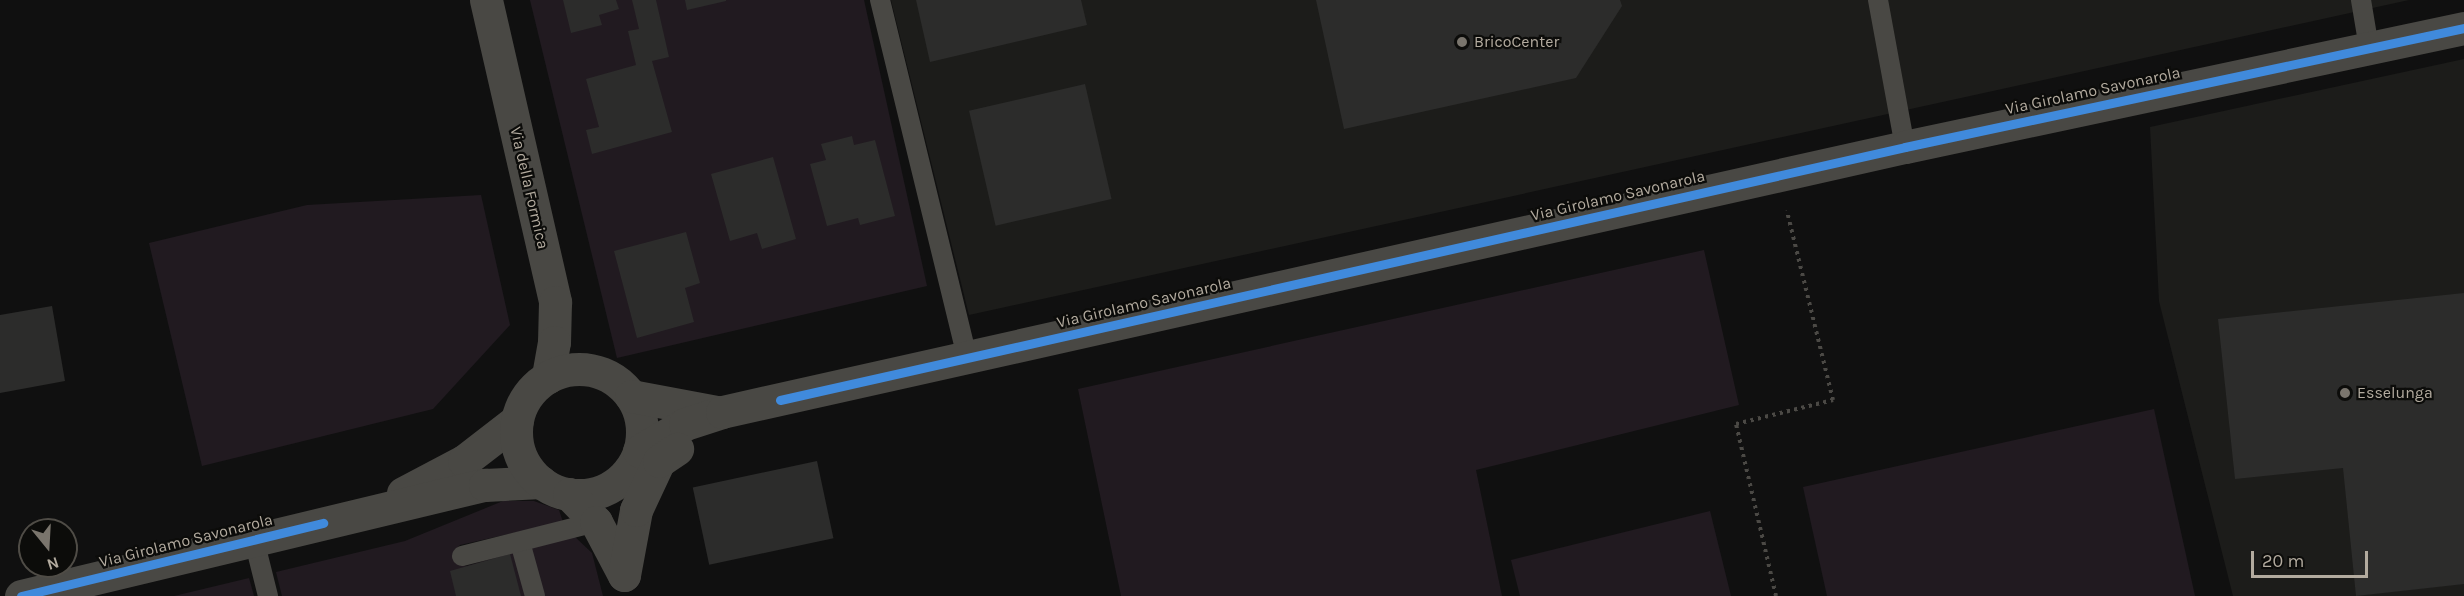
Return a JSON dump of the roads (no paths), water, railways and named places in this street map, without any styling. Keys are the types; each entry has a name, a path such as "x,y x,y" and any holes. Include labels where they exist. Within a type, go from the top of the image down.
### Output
{"street":[{"name":"Via della Formica","path":"486,0 555,303 554,342 548,377"},
{"name":"Via Girolamo Savonarola","path":"635,460 685,424 722,412 1905,147 2464,28"},
{"path":"584,369 618,382 631,396 643,432 617,511 626,586 596,522 520,455 517,420 533,388 548,377 584,369"},
{"name":"Via Girolamo Savonarola","path":"631,396 722,412"},
{"path":"626,586 636,510 659,461 702,432 756,405"},
{"name":"Via Girolamo Savonarola","path":"367,512 464,461 517,420"},
{"path":"555,488 603,490 635,460"},
{"name":"Via Girolamo Savonarola","path":"21,596 485,485 555,488"}],"lane":[{"path":"880,0 967,358"},
{"path":"1878,0 1905,147"},
{"path":"2361,0 2369,48"},
{"path":"462,556 596,522"},
{"path":"254,540 268,596"},
{"path":"520,542 535,596"}],"place":[{"name":"BricoCenter","path":"1462,42"},
{"name":"Esselunga","path":"2345,393"}]}
